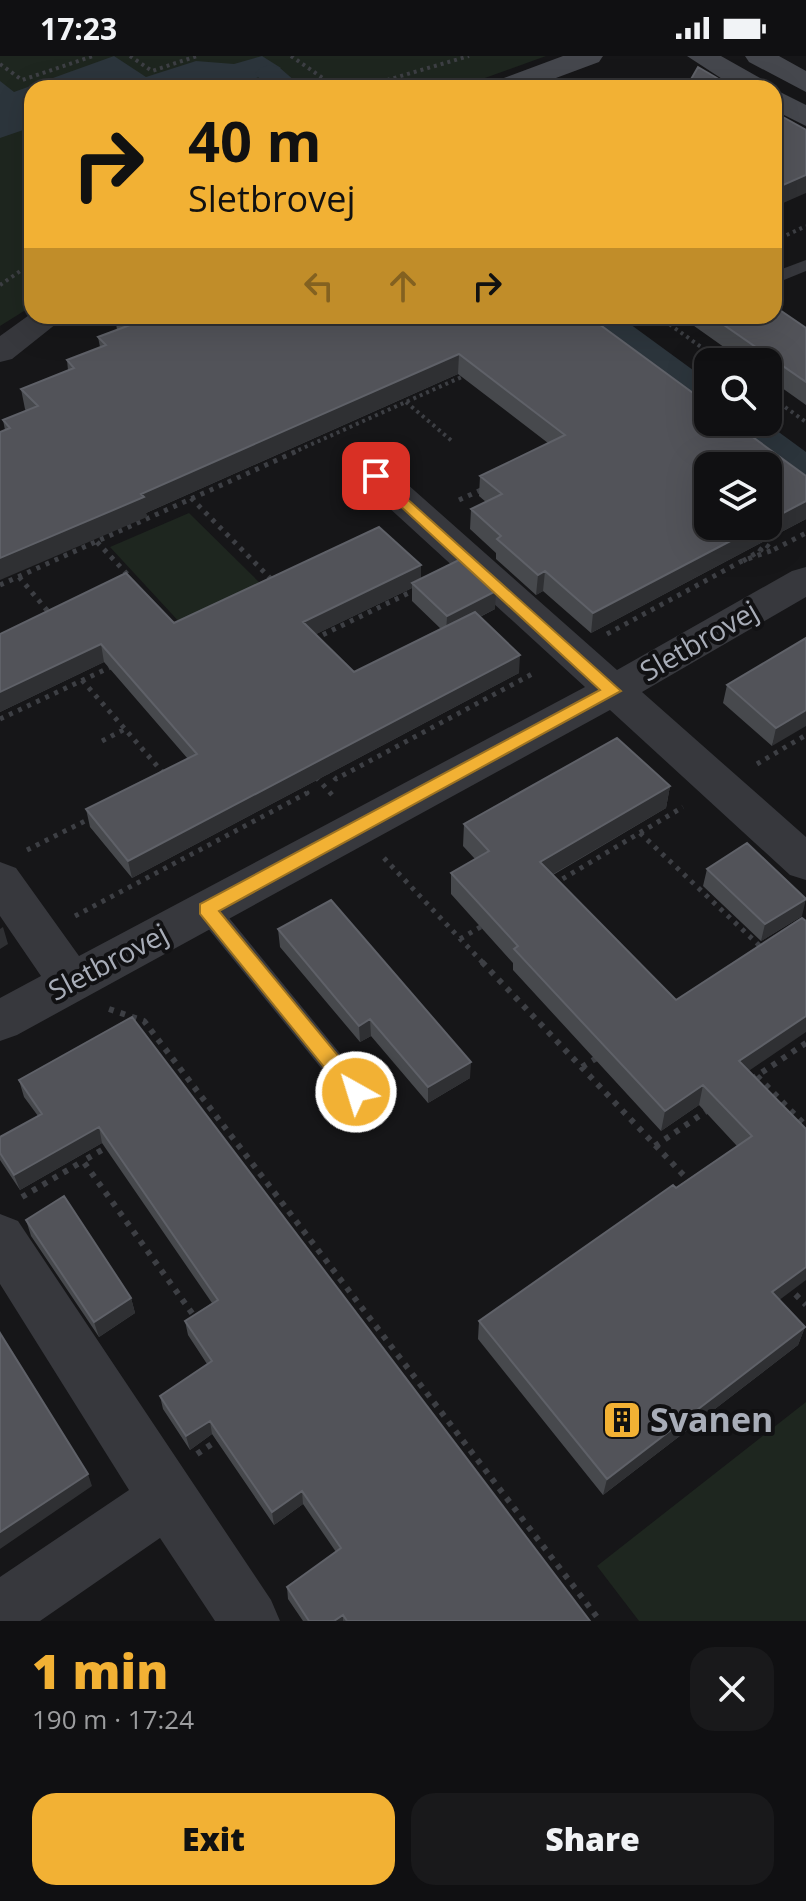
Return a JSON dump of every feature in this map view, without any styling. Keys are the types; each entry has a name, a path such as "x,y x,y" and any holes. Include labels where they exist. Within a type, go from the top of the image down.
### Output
{"street":[{"path":"524,80 589,56"},
{"path":"701,56 743,80"},
{"path":"759,56 806,83"},
{"path":"782,103 806,117"},
{"path":"0,352 38,324"},
{"path":"376,476 806,863"},
{"name":"Sletbrovej","path":"0,1021 612,691 806,580"},
{"path":"7,868 39,935 71,982"},
{"path":"12,1217 167,1498 250,1621"},
{"path":"0,1613 167,1498"}],"lane":[{"path":"782,276 806,265"},
{"path":"207,909 356,1092"}],"path":[{"path":"0,64 22,80 93,56"},
{"path":"130,56 152,71 197,56"},
{"path":"291,56 326,80"},
{"path":"387,80 469,56"},
{"path":"782,237 806,226"},
{"path":"0,285 24,268"},
{"path":"669,324 703,348"},
{"path":"0,585 475,371"},
{"path":"387,396 398,405"},
{"path":"406,402 452,441"},
{"path":"782,405 806,422"},
{"path":"266,449 277,459"},
{"path":"422,517 490,485"},
{"path":"191,498 278,586"},
{"path":"143,506 153,517"},
{"path":"742,561 806,533"},
{"path":"760,540 773,550"},
{"path":"97,542 140,587"},
{"path":"325,768 336,779 761,550 751,542"},
{"path":"9,566 57,622"},
{"path":"0,719 127,659"},
{"path":"91,662 99,672"},
{"path":"82,680 168,779"},
{"path":"102,741 125,729"},
{"path":"561,897 550,886 806,735"},
{"path":"310,770 339,803"},
{"path":"154,786 180,773"},
{"path":"39,935 307,793 297,782"},
{"path":"7,868 98,814"},
{"path":"640,833 764,950"},
{"path":"380,853 697,1189"},
{"path":"460,939 486,924"},
{"path":"751,958 775,943"},
{"path":"71,982 113,1011 144,1021 600,1621"},
{"path":"744,1085 806,1043"},
{"path":"582,1067 608,1051"},
{"path":"757,1076 806,1126"},
{"path":"186,1100 198,1092"},
{"path":"655,1146 719,1102"},
{"path":"12,1217 83,1161 122,1138"},
{"path":"83,1161 192,1317 205,1309"},
{"path":"298,1249 311,1241"},
{"path":"779,1277 803,1297 806,1305"},
{"path":"427,1418 439,1409"},
{"path":"200,1452 235,1428"},
{"path":"576,1607 585,1600"}],"shaded area":[{"path":"0,56 546,56 479,80 24,80 24,311 0,326"},
{"path":"114,56 146,77 196,61 234,64 262,56 281,68 252,80 47,80"},
{"path":"0,81 14,92 24,88 24,130 0,138"},
{"path":"189,513 264,587 183,626 110,547"},
{"path":"806,1402 806,1621 639,1621 597,1566"}],"building":[{"path":"698,67 720,80 691,80"},
{"path":"782,116 806,130 806,175 782,186"},
{"path":"782,312 806,328 806,382 782,365 782,348 757,348 723,324 782,324"},
{"path":"129,324 599,324 694,394 694,436 751,436 773,452 694,452 694,540 732,540 593,613 545,571 538,575 497,539 501,536 471,509 502,494 480,476 565,435 459,354 141,494 144,497 0,558 0,432 10,428 3,420 38,406 21,389 74,368 67,360 106,345 98,337"},
{"path":"782,458 806,476 806,501 782,514"},
{"path":"379,527 421,565 303,622 354,672 475,612 520,655 128,861 86,809 197,754 101,644 0,692 0,634 126,573 174,623"},
{"path":"461,559 496,591 447,616 412,583"},
{"path":"806,638 806,710 776,728 727,685"},
{"path":"617,738 670,786 540,862 676,1000 802,918 806,921 806,1016 739,1061 806,1129 806,1267 772,1292 805,1327 607,1479 479,1321 673,1185 676,1188 752,1136 703,1085 665,1111 514,949 518,946 451,873 489,851 464,824"},
{"path":"747,843 806,899 765,924 707,869"},
{"path":"331,900 471,1062 428,1087 370,1019 359,1026 278,929"},
{"path":"132,1017 590,1621 347,1621 343,1615 334,1621 309,1621 287,1587 341,1548 302,1491 272,1512 210,1421 186,1436 160,1396 212,1361 185,1321 218,1300 99,1127 14,1175 0,1153 0,1137 42,1114 19,1080"},
{"path":"64,1196 131,1298 94,1322 26,1220"},
{"path":"0,1333 88,1474 0,1532"}],"waterway":[{"path":"270,74 278,80"},
{"path":"608,324 694,388"},
{"path":"760,436 806,470"}],"place":[{"name":"Svanen","path":"622,1420"}],"route":[{"path":"356,1092 207,909 612,691 376,476"}]}
